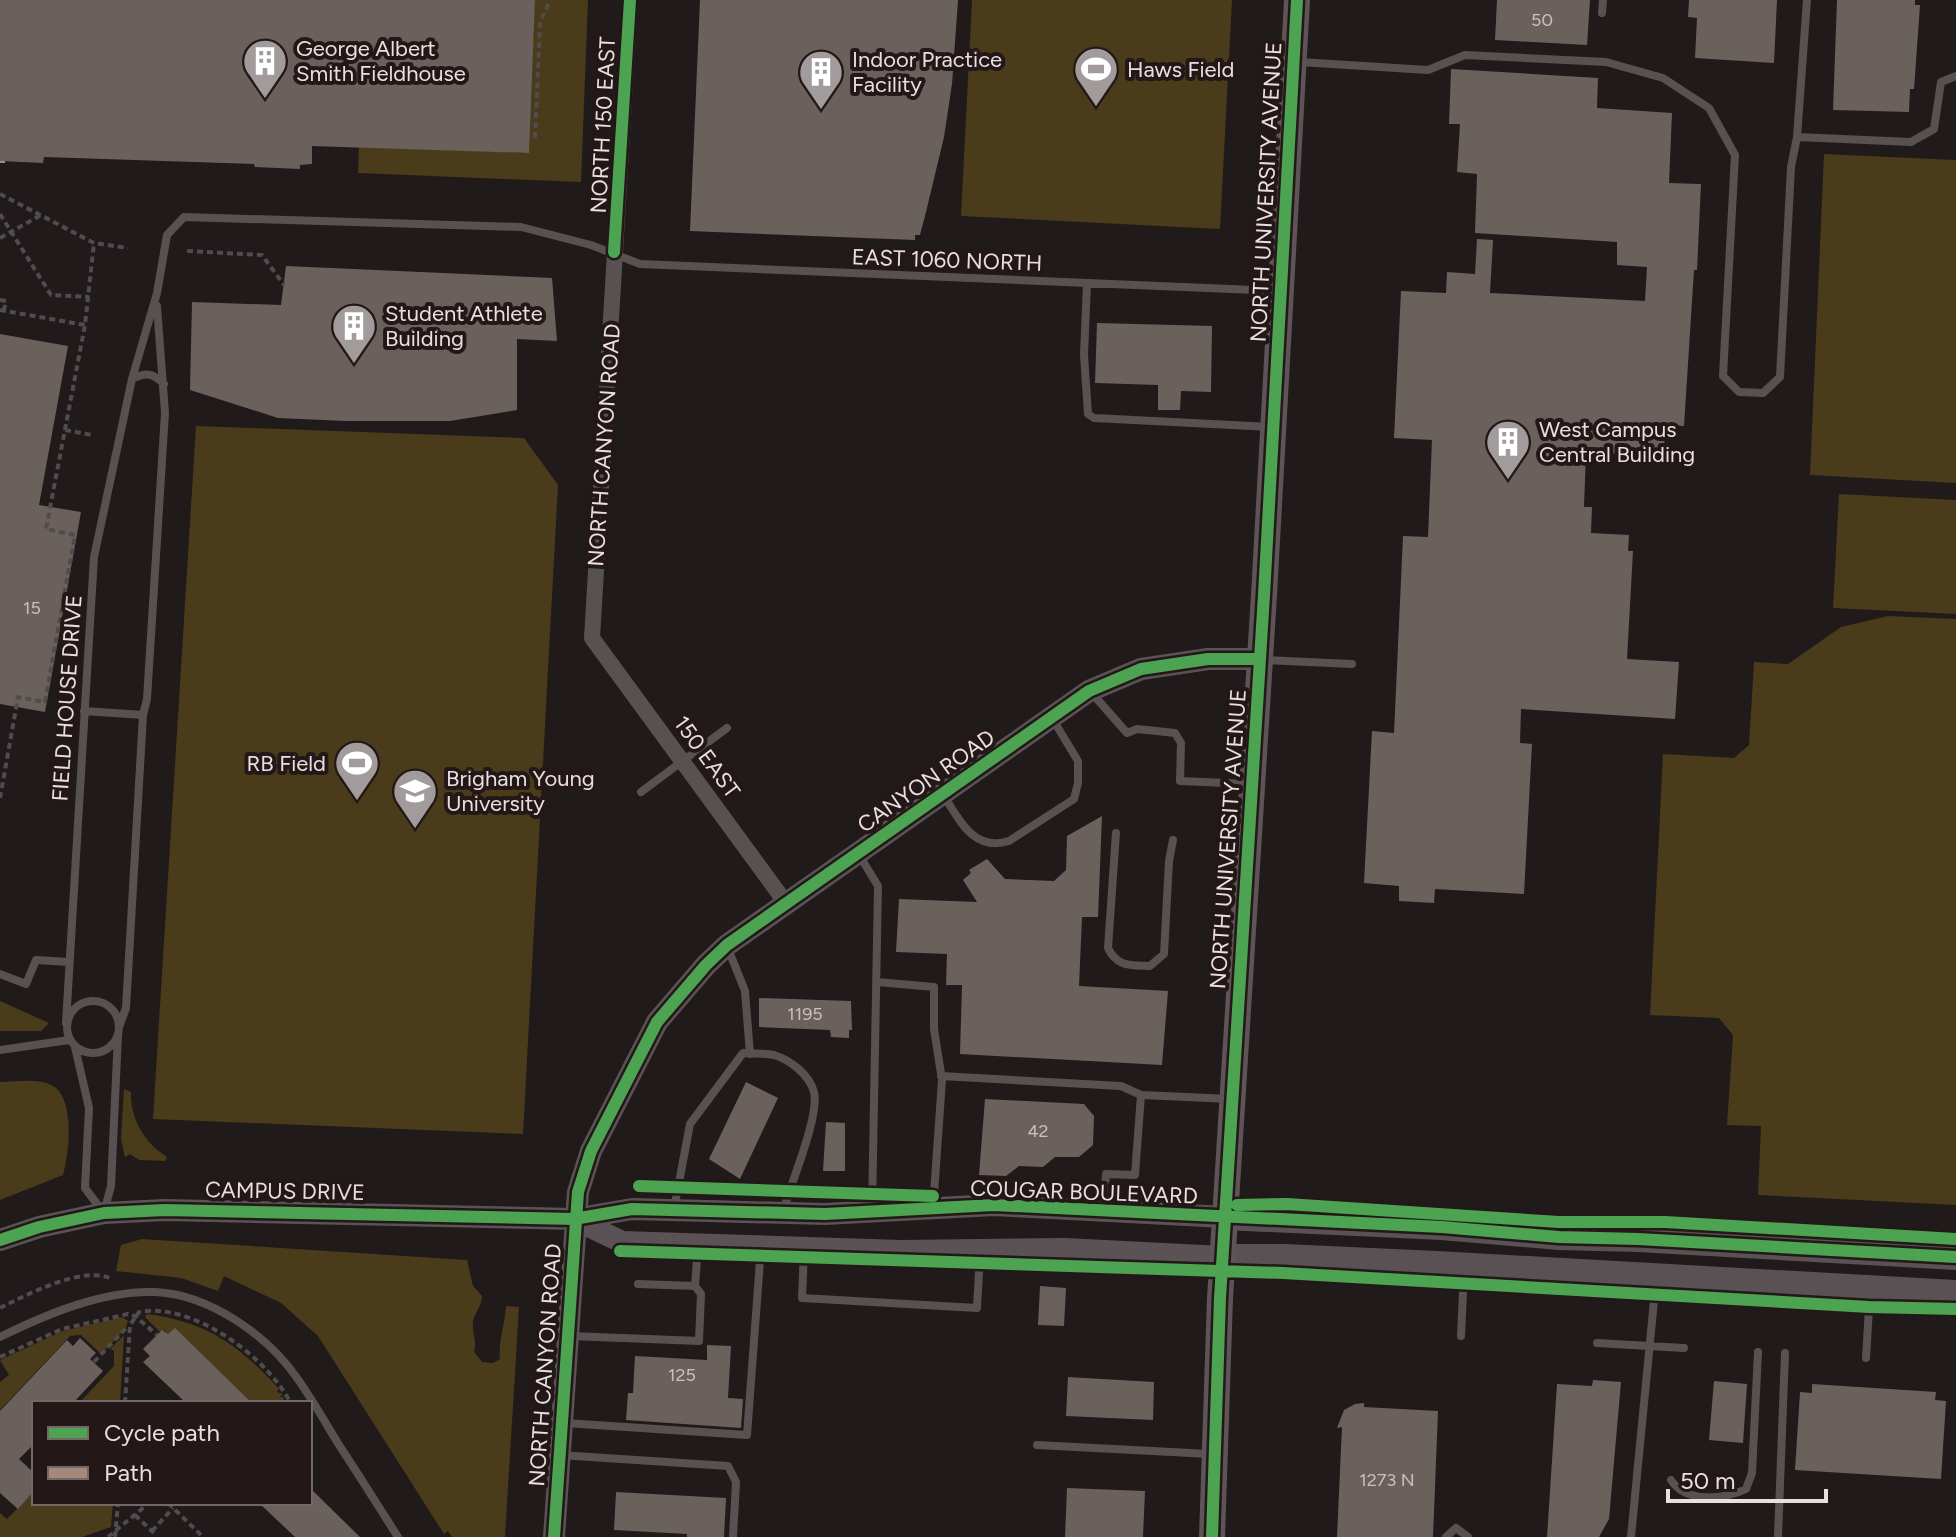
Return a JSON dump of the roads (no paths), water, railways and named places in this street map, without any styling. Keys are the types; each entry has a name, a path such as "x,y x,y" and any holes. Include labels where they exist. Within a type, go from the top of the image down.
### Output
{"highway":[{"name":"NORTH UNIVERSITY AVENUE","path":"1212,1537 1222,1257 1297,0"}],"main road":[{"name":"CANYON ROAD","path":"657,1022 727,945 1089,691 1141,669 1208,659 1260,659"},
{"name":"NORTH CANYON ROAD","path":"554,1537 578,1192 591,1151 657,1022"},
{"name":"COUGAR BOULEVARD","path":"574,1219 632,1209 783,1213 994,1205 1956,1257"},
{"name":"CAMPUS DRIVE","path":"0,1240 39,1227 104,1213 234,1209 574,1219"},
{"path":"574,1219 622,1242 804,1249 1065,1249 1284,1257 1956,1293"}],"street":[{"name":"NORTH 150 EAST","path":"614,252 630,0"},
{"name":"NORTH CANYON ROAD","path":"592,638 614,252"},
{"name":"150 EAST","path":"592,638 786,903"}],"lane":[{"path":"1602,13 1603,0"},
{"path":"1294,62 1428,70 1465,55 1606,62 1663,78 1709,108 1735,155 1723,376 1739,392 1763,393 1780,377 1791,167 1797,137 1807,0"},
{"path":"1797,137 1911,142 1934,129 1941,82 1956,76"},
{"name":"FIELD HOUSE DRIVE","path":"66,1023 94,557 132,379 157,293 167,235 184,217 521,227 614,252"},
{"name":"EAST 1060 NORTH","path":"614,252 640,264 1280,291"},
{"path":"1087,283 1084,355 1088,414 1094,418 1149,422 1273,427"},
{"name":"FIELD HOUSE DRIVE","path":"104,1213 111,1186 118,1031 126,1008 143,715 147,699 164,385 156,317 157,293"},
{"path":"132,379 143,374 155,375 164,385"},
{"name":"CANYON ROAD","path":"1260,659 1352,664"},
{"path":"1089,691 1127,733 1137,729 1175,733 1181,743 1180,781 1252,784"},
{"path":"84,711 143,715"},
{"path":"942,794 970,834 988,843 999,844 1009,841 1074,799 1078,761 1051,718"},
{"path":"641,792 727,728"},
{"path":"1116,833 1108,948 1113,959 1121,964 1150,966 1164,954 1173,840"},
{"path":"858,853 878,886 872,1211"},
{"path":"727,945 745,991 750,1054"},
{"path":"0,974 26,984 36,960 69,962"},
{"path":"877,982 934,987 934,1029 941,1076 933,1209"},
{"path":"0,1050 72,1043 90,1054 99,1053 114,1043 118,1031 113,1010 90,1001 74,1008 66,1023 72,1043 89,1108 85,1188 104,1213"},
{"path":"674,1210 690,1124 743,1053 773,1055 792,1063 814,1092 813,1119 783,1213"},
{"path":"941,1076 1121,1086 1141,1095 1232,1099"},
{"path":"1104,1211 1106,1174 1135,1175 1141,1095"},
{"path":"566,1335 699,1341 701,1294 695,1286 698,1245"},
{"path":"561,1423 747,1435 761,1247"},
{"path":"804,1249 802,1298 977,1308 980,1250"},
{"path":"1461,1336 1464,1266"},
{"path":"1631,1537 1656,1275"},
{"path":"638,1284 695,1286"},
{"path":"1866,1358 1870,1288"},
{"path":"0,1337 76,1305 158,1292 192,1300 225,1313 264,1342 296,1376 312,1401"},
{"path":"1597,1343 1684,1348"},
{"path":"1671,1480 1676,1488 1691,1496 1730,1497 1746,1489 1752,1473 1758,1352"},
{"path":"1778,1537 1785,1353"},
{"path":"312,1401 398,1537"},
{"path":"1037,1445 1214,1454"},
{"path":"559,1455 728,1466 736,1482 733,1537"},
{"path":"1446,1537 1456,1528 1468,1537"}],"place":[{"name":"George Albert Smith Fieldhouse","path":"265,100"},
{"name":"Haws Field","path":"1096,108"},
{"name":"Indoor Practice Facility","path":"821,111"},
{"name":"Student Athlete Building","path":"354,365"},
{"name":"West Campus Central Building","path":"1508,481"},
{"name":"RB Field","path":"357,802"},
{"name":"Brigham Young University","path":"415,830"}]}
